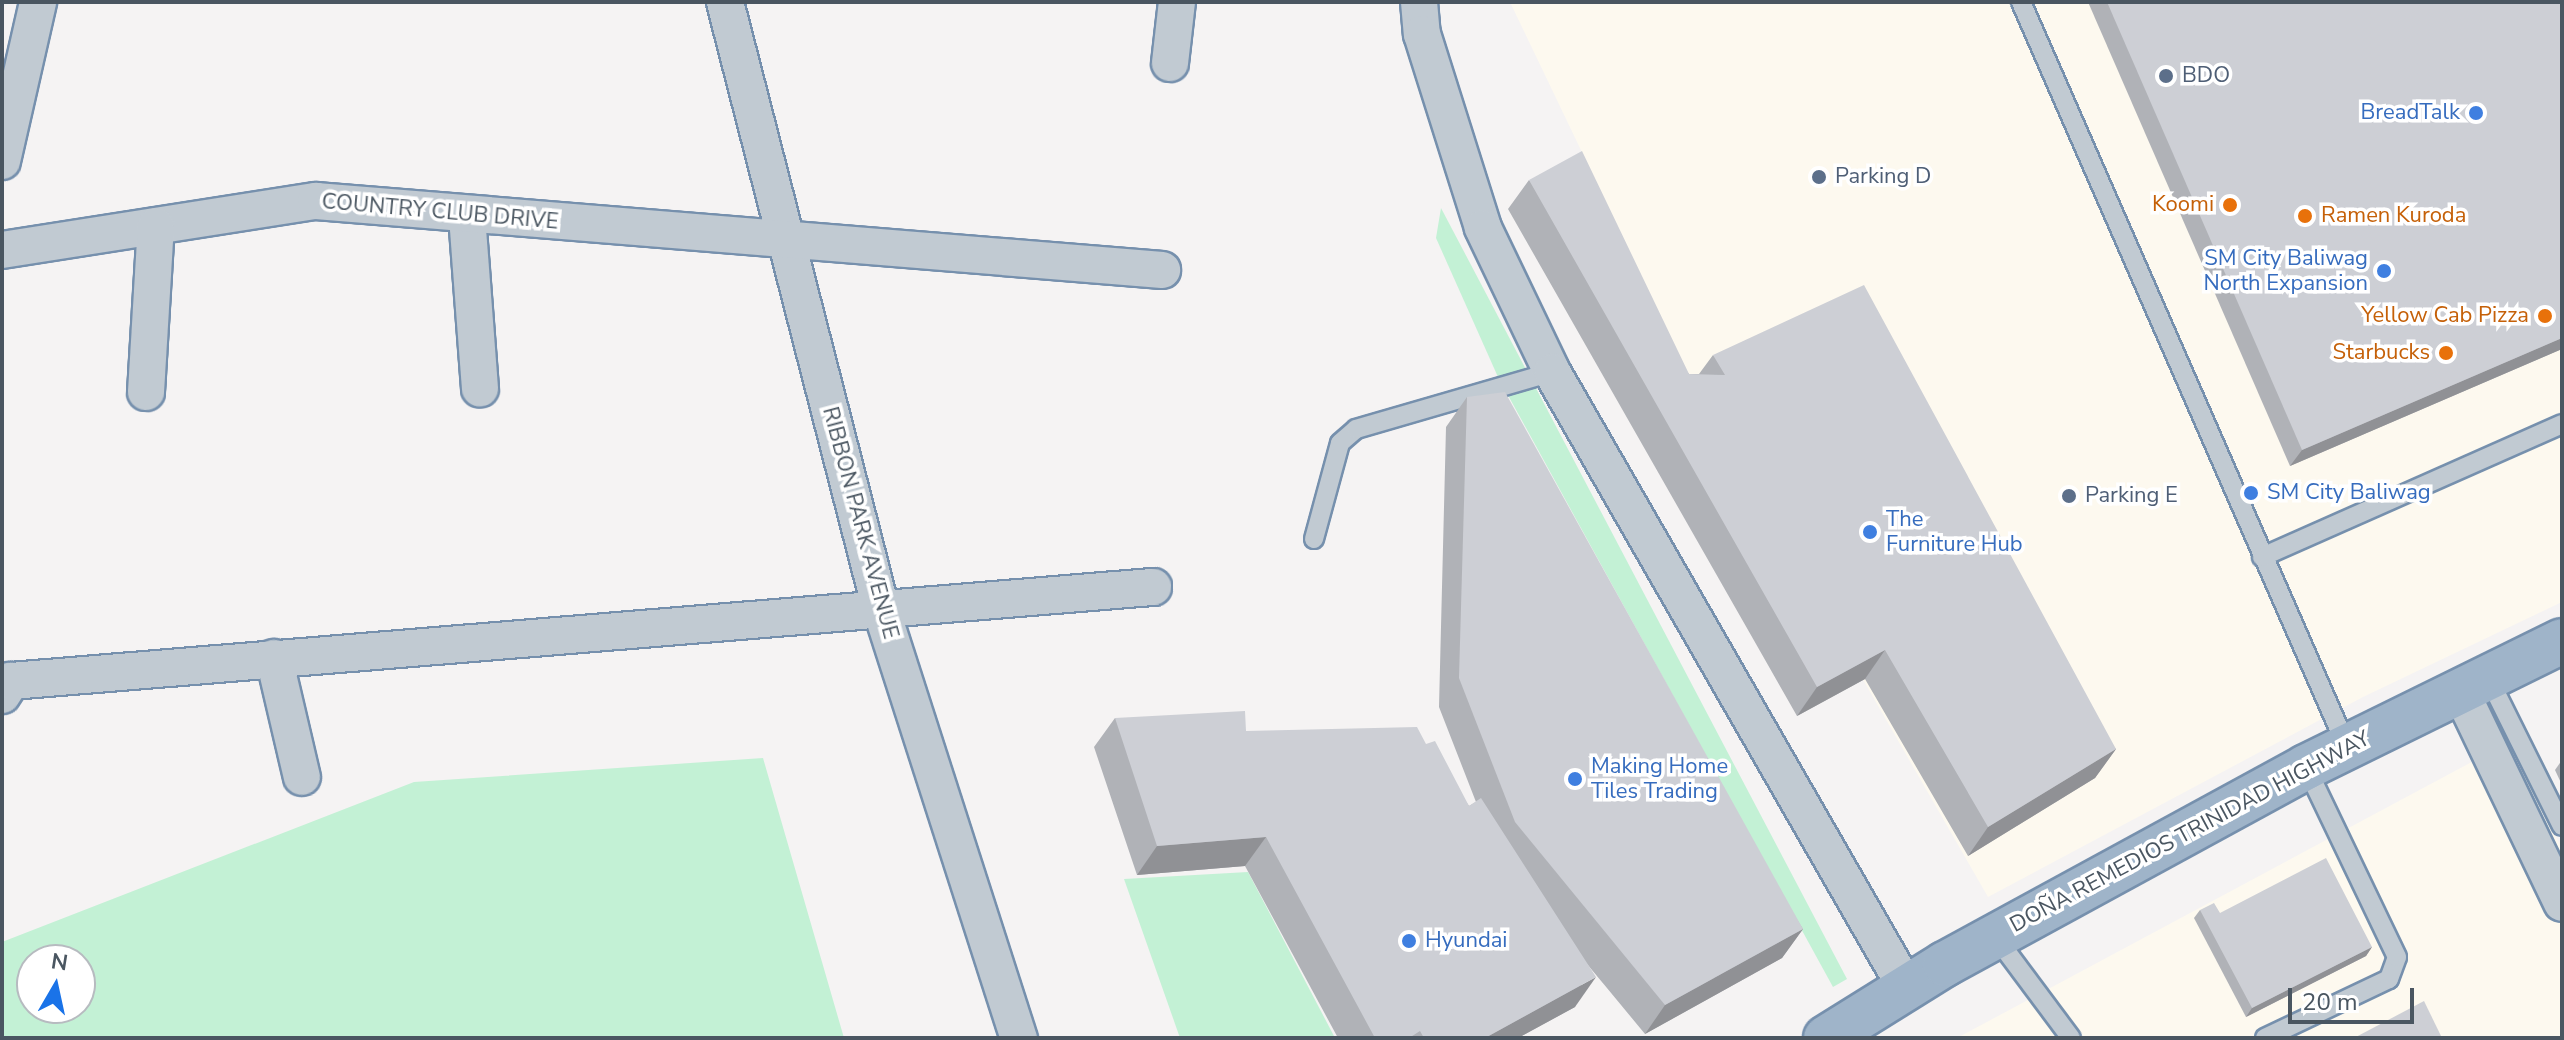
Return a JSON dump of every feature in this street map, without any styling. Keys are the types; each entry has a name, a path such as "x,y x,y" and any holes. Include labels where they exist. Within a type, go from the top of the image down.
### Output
{"highway":[{"name":"DOÑA REMEDIOS TRINIDAD HIGHWAY","path":"1826,1038 1995,936 2306,767 2562,641"}],"street":[{"path":"2,161 38,2"},
{"name":"RIBBON PARK AVENUE","path":"725,2 881,609 1019,1038"},
{"path":"1170,63 1177,2"},
{"path":"1419,2 1422,34 1483,228 1552,372 1907,989"},
{"name":"COUNTRY CLUB DRIVE","path":"2,250 316,201 467,216 1162,270"},
{"path":"467,216 480,389"},
{"path":"146,392 156,226"},
{"path":"2,695 11,681 1153,587"},
{"path":"274,658 302,777"},
{"path":"2474,683 2562,903"}],"lane":[{"path":"2021,2 2347,747"},
{"path":"1314,539 1340,443 1356,429 1552,372"},
{"path":"2262,557 2562,424"},
{"path":"2474,683 2562,826"},
{"path":"2265,1038 2389,979 2397,957 2306,767"},
{"path":"1995,936 2071,1038"}],"shaded area":[{"name":"SM City Baliwag","path":"1510,2 2562,2 2562,602 2363,697 1988,897 1693,384"},
{"path":"2509,742 2562,849 2562,1038 1957,1038"}],"green space":[{"path":"1441,208 1847,979 1833,987 1498,377 1436,238"},
{"path":"763,758 844,1038 2,1038 2,942 414,782"},
{"path":"1248,872 1335,1038 1180,1038 1124,879"}],"building":[{"name":"SM City Baliwag North Expansion","path":"2107,2 2562,2 2562,338 2302,450"},
{"name":"The Furniture Hub","path":"1582,151 1689,374 1725,375 1713,355 1864,285 2116,749 1988,827 1885,650 1817,687 1529,180"},
{"name":"Making Home Tiles Trading","path":"1505,392 1803,929 1665,1005 1515,822 1459,678 1467,397"},
{"name":"Hyundai","path":"1245,711 1246,731 1417,727 1426,744 1435,741 1469,806 1481,798 1596,977 1485,1038 1424,1038 1420,1031 1409,1038 1375,1038 1266,837 1157,846 1115,718"},
{"path":"2326,858 2372,947 2252,1008 2200,910 2214,903 2220,913"},
{"path":"2424,1001 2442,1038 2354,1038"}],"place":[{"name":"BDO","path":"2166,76"},
{"name":"BreadTalk","path":"2476,113"},
{"name":"Parking D","path":"1819,177"},
{"name":"Koomi","path":"2230,205"},
{"name":"Ramen Kuroda","path":"2305,216"},
{"name":"SM City Baliwag North Expansion","path":"2384,271"},
{"name":"Yellow Cab Pizza","path":"2545,316"},
{"name":"Starbucks","path":"2446,353"},
{"name":"SM City Baliwag","path":"2251,493"},
{"name":"Parking E","path":"2069,496"},
{"name":"The Furniture Hub","path":"1870,532"},
{"name":"Making Home Tiles Trading","path":"1575,779"},
{"name":"Hyundai","path":"1409,941"}]}
